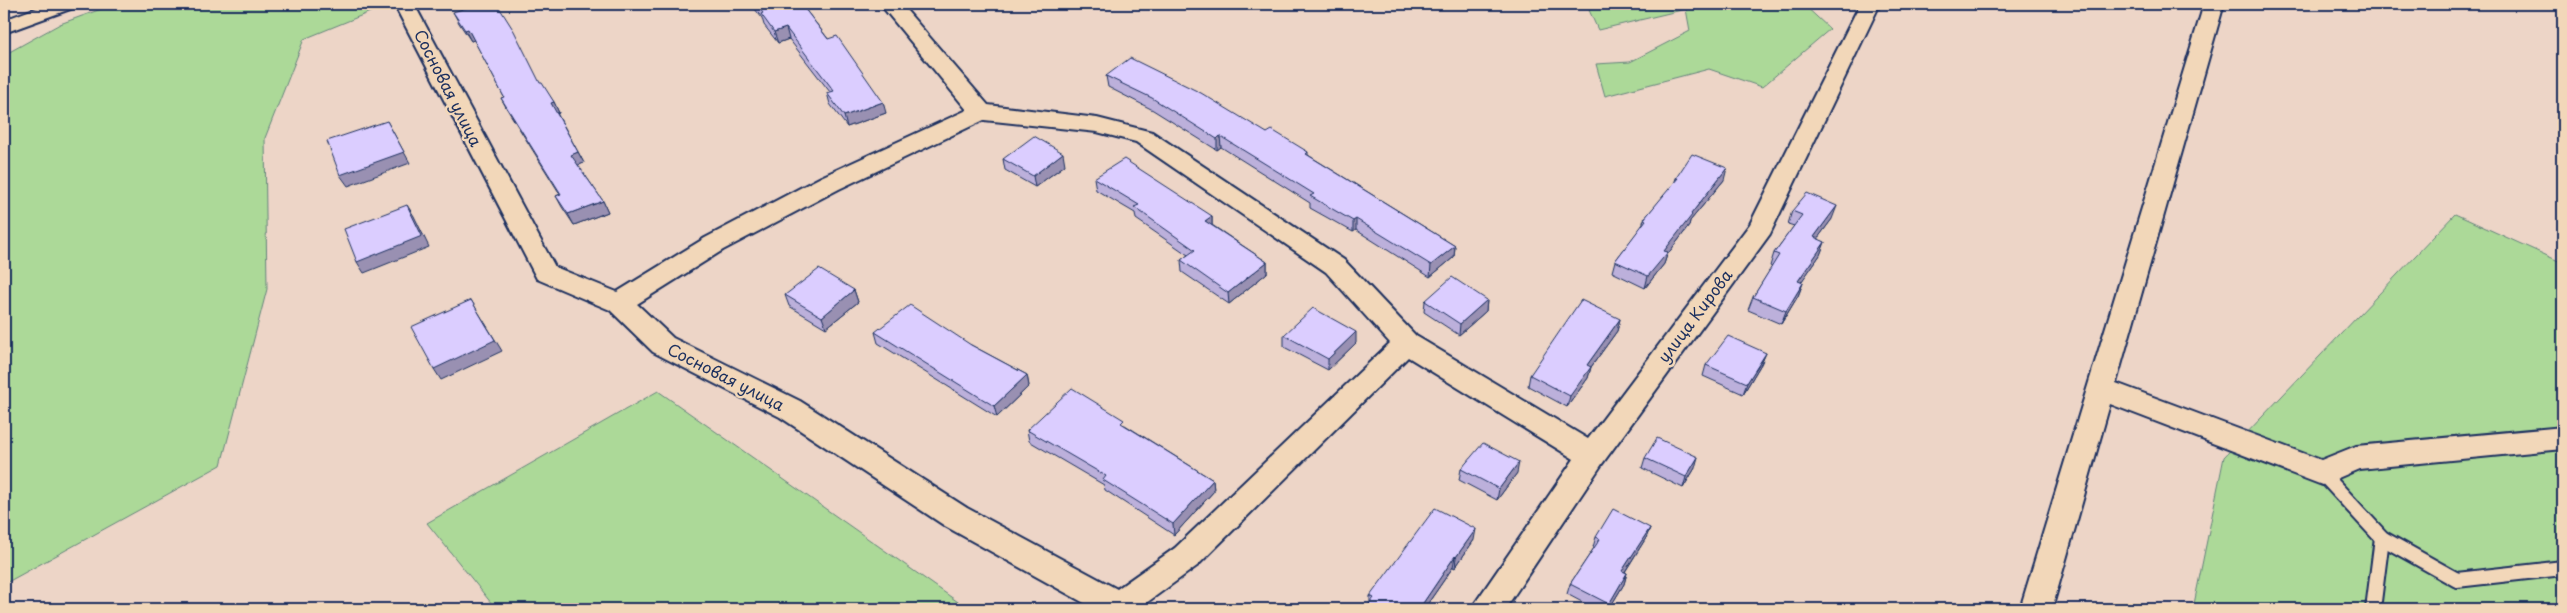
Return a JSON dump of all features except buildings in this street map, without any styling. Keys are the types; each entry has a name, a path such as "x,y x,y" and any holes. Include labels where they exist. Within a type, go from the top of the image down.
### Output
{"street":[{"path":"4,27 66,4"},
{"name":"Сосновая улица","path":"404,4 546,272 619,303 663,345 790,409 956,517 1118,606 1186,557 1406,343"},
{"path":"890,4 981,112"},
{"name":"улица Кирова","path":"1487,609 1592,456 1761,228 1870,4"},
{"path":"2036,609 2214,4"},
{"path":"619,303 722,239 830,183 981,112 1096,125 1144,137 1335,266 1406,343 1592,456"},
{"path":"2100,389 2322,473 2356,458 2563,438"}],"lane":[{"path":"2322,473 2382,538 2457,580 2563,568"},
{"path":"2373,609 2382,538"}],"green space":[{"path":"115,4 374,4 375,10 304,39 265,138 267,289 221,465 4,584 4,55 60,24"},
{"path":"1604,4 1803,4 1830,29 1762,87 1709,69 1605,96 1596,64 1630,62 1690,31 1686,9 1598,30 1589,10"},
{"path":"2455,214 2563,263 2563,609 2193,609 2224,457"},
{"path":"658,391 968,609 496,609 427,523"}]}
